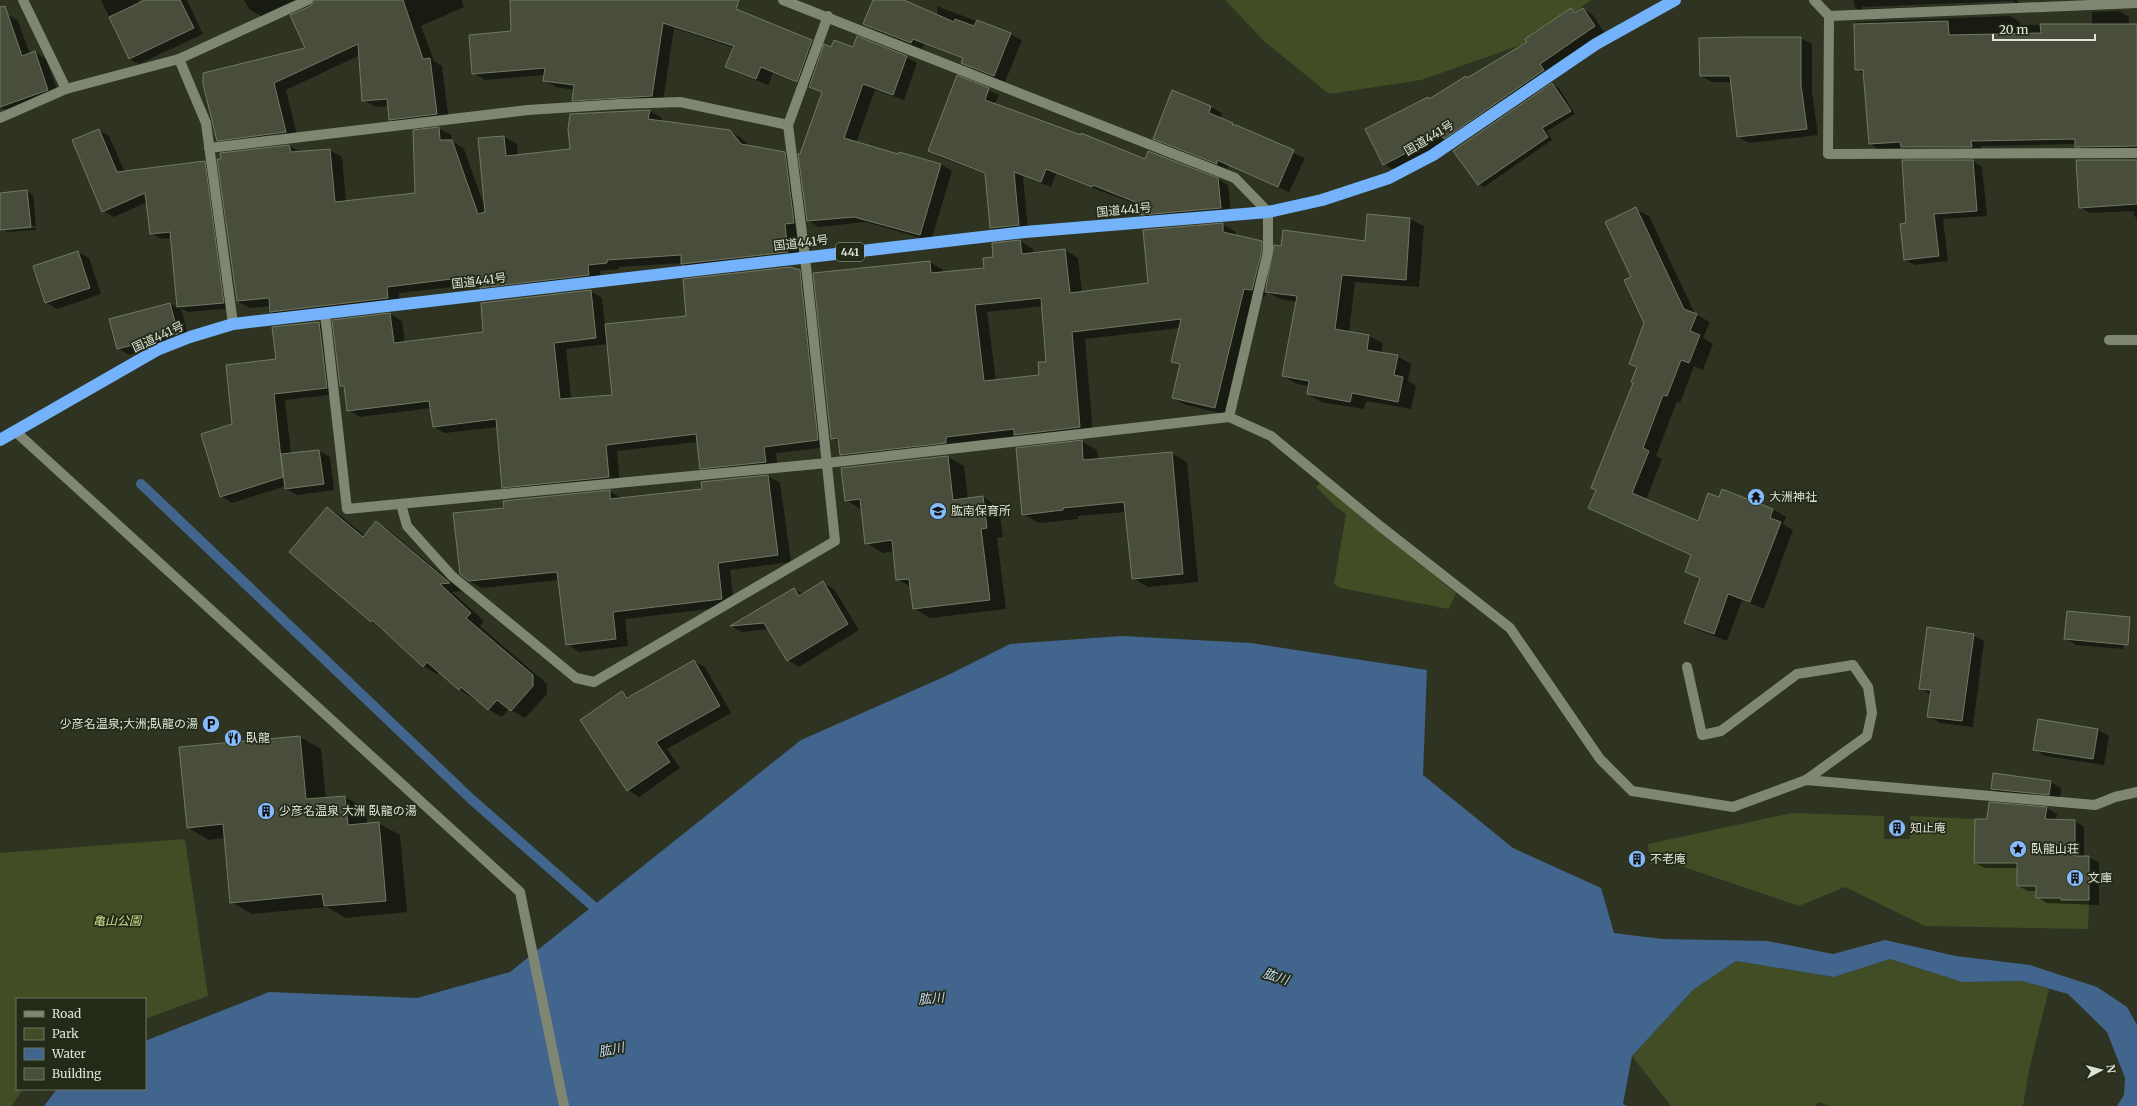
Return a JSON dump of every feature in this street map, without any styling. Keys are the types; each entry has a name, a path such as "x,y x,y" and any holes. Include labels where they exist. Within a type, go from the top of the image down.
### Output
{"highway":[{"name":"国道441号","path":"0,440 92,386 158,350 190,337 233,324 805,256 1024,232 1268,212 1322,200 1389,178 1433,155 1596,44 1675,0"}],"street":[{"path":"23,0 66,89"},
{"path":"0,118 66,89 179,59 308,0"},
{"path":"783,0 828,16 1235,178 1268,212 1268,251 1229,417"},
{"path":"1814,0 1830,16 1828,154 2137,153"},
{"path":"1830,16 2130,2"},
{"path":"401,504 407,526 452,576 576,678 594,682 835,541 805,256 788,125 828,16"},
{"path":"179,59 206,123 233,324"},
{"path":"209,148 528,110 620,104 680,102 788,125"},
{"path":"325,314 347,509 827,463 1229,417 1271,436 1380,526 1510,628 1600,759 1632,790 1733,807 1806,780 1866,736 1872,713 1868,687 1853,665 1797,674 1721,732 1702,735 1687,667"},
{"path":"2109,340 2137,340"},
{"path":"16,432 520,892 528,938 564,1106"},
{"path":"1806,780 2095,805 2115,796 2137,792"}],"green space":[{"path":"1225,0 1591,0 1535,40 1421,80 1329,94 1265,42"},
{"path":"1320,483 1456,593 1449,609 1340,588 1334,584 1346,514 1336,507 1316,487"},
{"path":"1792,813 1884,816 1884,839 1910,839 1910,816 1975,819 1975,863 2017,863 2017,886 2036,886 2036,897 2089,900 2088,929 1925,926 1845,887 1799,906 1666,861 1650,864 1648,844"},
{"name":"亀山公園","path":"185,839 208,996 146,1019 146,998 16,998 16,1090 22,1090 12,1106 0,1106 0,853"},
{"path":"1890,959 1962,982 2022,981 2049,989 2029,1070 2023,1106 1830,1106 1818,1102 1815,1106 1671,1106 1632,1056 1696,987 1736,961 1834,977"}],"water":[{"name":"肱川","path":"1122,636 1251,643 1427,670 1423,775 1513,848 1601,888 1614,933 1662,939 1768,941 1833,954 1885,940 1956,956 2030,965 2097,987 2127,1007 2137,1025 2137,1106 2117,1106 2124,1095 2125,1078 2107,1032 2068,994 2022,981 1962,982 1890,959 1834,977 1736,961 1694,989 1632,1056 1623,1104 1627,1106 44,1106 56,1090 146,1090 146,1041 269,992 417,998 510,972 801,740 946,676 1010,644"}],"building":[{"path":"145,0 180,0 194,28 129,59 109,17"},
{"path":"314,0 403,0 423,59 430,58 437,114 389,120 387,99 362,101 358,44 274,83 286,132 217,141 203,84 203,73 305,48 290,15 311,6"},
{"path":"510,0 739,0 736,9 812,40 797,82 761,67 756,79 725,67 734,46 663,23 652,96 572,101 574,85 543,81 545,68 472,74 469,35 511,31"},
{"path":"873,0 904,0 954,22 955,19 974,26 977,20 1011,33 994,76 961,63 963,58 913,39 911,43 863,24"},
{"path":"5,6 22,56 35,51 48,90 0,107 0,7"},
{"path":"1571,8 1574,13 1583,8 1595,26 1540,64 1544,70 1444,139 1441,135 1383,165 1365,129 1428,97 1429,99 1466,76 1467,78 1527,42 1525,39"},
{"path":"1948,21 1949,35 2041,33 2040,24 2137,24 2137,146 2075,147 2075,139 1971,141 1972,147 1901,147 1900,142 1869,144 1863,70 1855,70 1854,24"},
{"path":"857,36 907,56 893,95 863,84 844,138 898,154 899,152 941,164 920,235 854,217 807,221 798,154 800,154 822,92 809,87 824,44 831,47 834,40 853,47"},
{"path":"1801,37 1801,85 1807,129 1737,137 1730,76 1700,76 1699,38"},
{"path":"957,75 989,88 985,100 1081,135 1081,133 1145,159 1148,151 1218,178 1221,208 1141,215 1140,204 1093,185 1092,187 1046,169 1041,182 1014,172 1019,225 990,228 985,173 928,151"},
{"path":"1552,83 1571,111 1542,128 1548,137 1478,185 1453,151"},
{"path":"1172,90 1211,106 1209,113 1233,123 1232,125 1236,125 1294,150 1278,187 1217,160 1217,164 1153,139"},
{"path":"650,110 648,119 730,130 741,144 785,152 794,223 785,224 788,252 681,264 681,255 607,260 607,263 588,265 589,275 480,288 479,279 461,281 460,278 387,287 388,298 270,312 269,298 237,301 217,159 221,159 220,153 289,145 291,152 330,149 335,202 415,193 413,130 439,127 440,140 452,140 478,214 485,212 478,138 504,136 506,156 570,149 568,129 570,114"},
{"path":"99,129 117,172 205,161 224,303 177,307 170,232 150,234 145,193 102,212 72,140"},
{"path":"1902,160 1973,160 1977,211 1934,214 1939,256 1904,260 1900,224 1906,223"},
{"path":"2076,160 2137,160 2137,204 2079,208"},
{"path":"27,190 31,227 0,230 0,193"},
{"path":"1636,207 1684,309 1697,314 1690,331 1700,335 1689,363 1681,360 1667,396 1663,395 1643,448 1649,451 1632,493 1698,521 1708,493 1719,497 1722,489 1773,509 1770,518 1781,522 1750,602 1728,594 1714,634 1684,623 1700,578 1685,572 1691,555 1588,508 1596,490 1591,488 1633,383 1631,382 1637,367 1629,364 1644,323 1624,280 1631,277 1605,222"},
{"path":"1367,214 1410,218 1406,280 1342,275 1335,329 1369,335 1367,350 1398,355 1394,375 1403,377 1398,402 1352,393 1350,402 1307,394 1309,381 1282,376 1297,296 1265,292 1274,245 1281,246 1283,230 1365,241"},
{"path":"1223,223 1223,232 1262,241 1262,250 1252,290 1244,289 1215,408 1172,398 1180,364 1171,362 1181,319 1072,332 1080,427 1014,435 1014,429 946,437 946,443 840,455 838,438 831,439 813,273 930,261 931,273 984,268 983,258 993,257 992,243 1020,240 1022,254 1065,249 1070,293 1148,283 1143,230","holes":["1041,298 1046,362 1038,362 1039,375 984,381 975,305"]},
{"path":"78,251 90,288 45,303 33,266"},
{"path":"790,267 800,270 818,440 764,447 766,462 700,469 696,434 606,445 609,477 502,488 496,419 433,427 429,401 347,411 344,386 340,386 332,320 390,313 394,343 483,332 481,303 591,290 596,338 554,343 560,399 612,395 605,324 686,316 683,279"},
{"path":"170,303 178,334 117,349 109,319"},
{"path":"319,322 327,388 274,394 283,477 220,497 201,434 232,424 226,365 276,359 272,327"},
{"path":"1082,440 1083,460 1172,452 1183,574 1132,579 1124,502 1063,508 1063,510 1022,515 1016,448"},
{"path":"319,450 324,484 285,489 281,454"},
{"path":"948,456 953,500 983,496 987,528 981,529 990,600 913,609 909,579 896,580 892,540 865,544 860,499 845,501 841,468"},
{"path":"768,475 778,555 718,563 722,599 613,612 616,639 566,645 557,572 469,581 460,574 453,513 504,508 503,501 610,490 610,499 702,489 701,482"},
{"path":"327,507 363,537 376,521 450,583 440,584 471,613 466,618 533,675 533,686 511,711 497,700 488,710 461,687 459,690 427,662 423,667 372,620 371,622 289,552"},
{"path":"823,581 848,624 787,661 764,623 730,626 794,588 799,596"},
{"path":"2067,611 2130,617 2128,645 2064,639"},
{"path":"1927,627 1974,634 1962,721 1927,717 1931,690 1919,689"},
{"path":"694,660 720,706 656,742 670,762 627,791 580,720 622,691 627,698"},
{"path":"2038,719 2098,729 2093,759 2033,750"},
{"name":"少彦名温泉 大洲 臥龍の湯","path":"300,736 306,799 345,796 348,825 379,822 386,901 324,906 322,894 230,903 223,824 187,828 179,747"},
{"path":"1993,773 2051,781 2049,795 1991,789"},
{"path":"1989,802 2047,807 2045,819 2075,820 2075,856 2089,856 2089,900 2036,898 2036,886 2017,886 2017,863 1974,863 1975,819 1987,819"}],"waterway":[{"path":"141,484 471,799 602,914"}],"place":[{"name":"大洲神社","path":"1756,497"},
{"name":"肱南保育所","path":"938,511"},
{"name":"少彦名温泉;大洲;臥龍の湯","path":"211,724"},
{"name":"臥龍","path":"233,738"},
{"name":"少彦名温泉 大洲 臥龍の湯","path":"266,811"},
{"name":"知止庵","path":"1897,828"},
{"name":"臥龍山荘","path":"2018,849"},
{"name":"不老庵","path":"1637,859"},
{"name":"文庫","path":"2075,878"}]}
